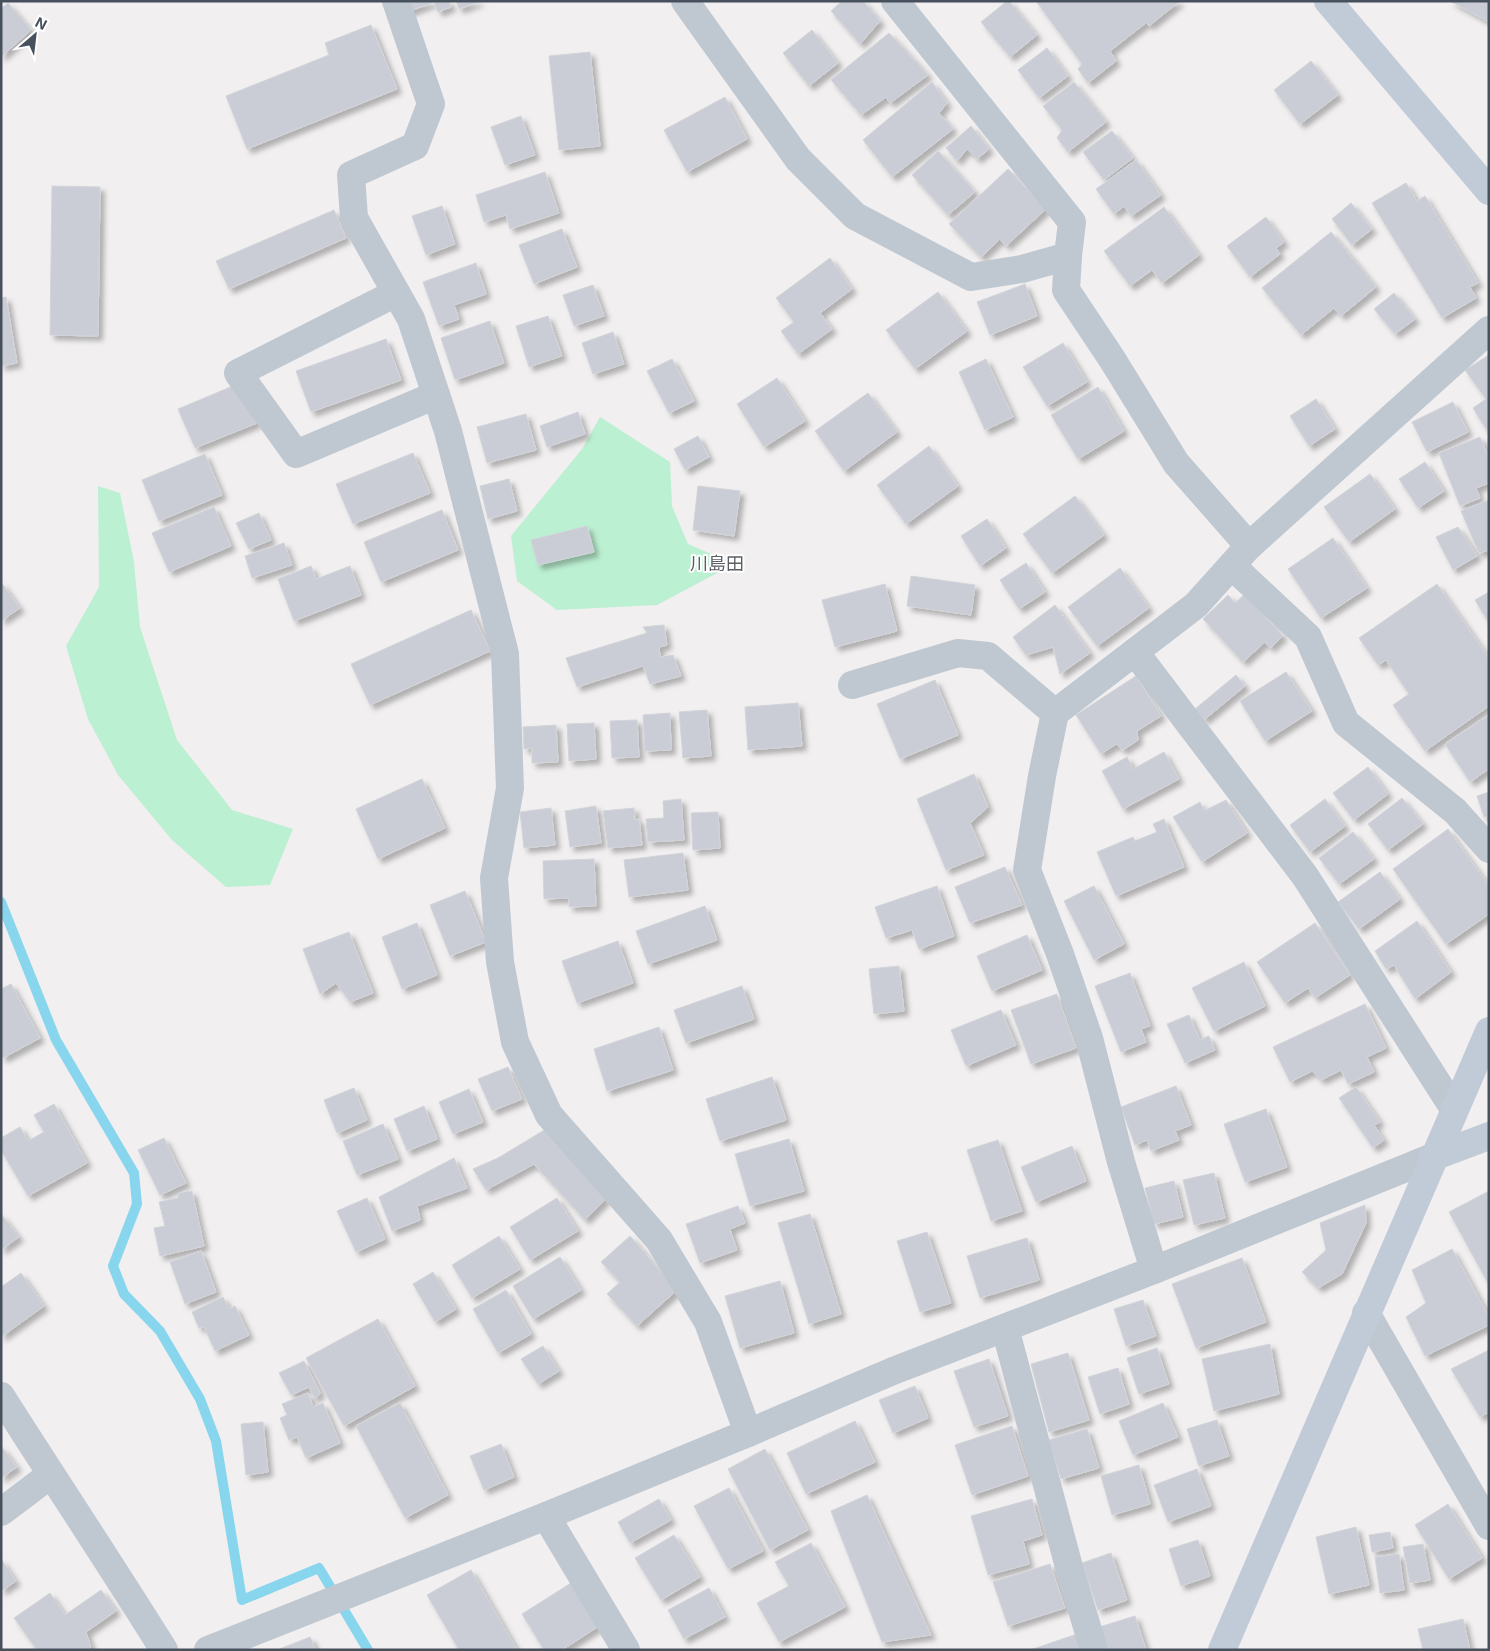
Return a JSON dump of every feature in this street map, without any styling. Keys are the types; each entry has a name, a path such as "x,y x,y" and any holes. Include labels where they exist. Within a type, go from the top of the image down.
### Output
{"street":[{"path":"396,1 431,104 415,146 351,175 354,218 411,319 448,431 505,654 510,788 494,878 500,962 516,1042 549,1115 659,1240 708,1322 748,1433"},
{"path":"685,1 798,159 855,216 971,278 1022,269 1068,256"},
{"path":"895,1 1072,222 1066,290 1112,359 1176,463 1241,556 1308,637 1346,723 1455,811 1489,849"},
{"path":"1328,1 1489,191"},
{"path":"396,293 238,373 296,454 436,395"},
{"path":"1154,1270 1121,1162 1089,1038 1060,954 1027,870 1042,776 1056,713 1196,605 1241,556 1489,330"},
{"path":"1134,652 1305,876 1454,1109"},
{"path":"852,685 958,653 988,656 1056,713"},
{"path":"1222,1650 1433,1157 1489,1031"},
{"path":"208,1650 546,1516 893,1371 1154,1270 1433,1157 1487,1140"},
{"path":"1366,1313 1489,1526"},
{"path":"1005,1328 1069,1567 1094,1650"},
{"path":"1,1396 164,1650"},
{"path":"1,1512 50,1475"},
{"path":"546,1516 626,1650"}],"green space":[{"path":"600,417 670,462 672,506 688,544 734,564 657,605 557,610 517,581 511,536 582,449"},
{"path":"98,486 120,493 134,562 140,627 177,740 232,810 293,829 270,885 226,887 172,840 118,775 88,719 66,646 99,587"}],"building":[{"path":"400,1 449,1 451,7 438,12 434,2 405,13"},
{"path":"456,1 480,1 459,9"},
{"path":"842,1 863,1 880,21 860,44 831,11"},
{"path":"1007,1 1037,35 1010,57 981,22"},
{"path":"1036,1 1180,1 1149,26 1147,22 1110,51 1116,61 1088,83 1078,69 1082,64"},
{"path":"1450,1 1489,1 1489,22"},
{"path":"8,3 31,30 1,57 1,9"},
{"path":"371,25 397,89 247,149 226,96 329,55 325,43"},
{"path":"812,30 838,63 809,86 783,53"},
{"path":"889,33 928,75 890,103 886,97 861,115 831,80"},
{"path":"1047,48 1068,76 1039,98 1018,70"},
{"path":"590,52 600,146 559,150 549,56"},
{"path":"1311,61 1338,95 1300,124 1274,90"},
{"path":"932,82 947,103 939,113 953,129 892,177 863,140"},
{"path":"1074,82 1106,122 1068,152 1057,138 1062,130 1043,106"},
{"path":"725,97 747,139 687,172 664,130"},
{"path":"521,116 535,155 505,165 491,127"},
{"path":"971,126 989,149 977,159 967,149 957,161 946,148"},
{"path":"1112,131 1133,158 1104,180 1083,152"},
{"path":"938,151 975,192 948,215 912,175"},
{"path":"1136,160 1161,195 1131,216 1124,206 1114,214 1096,189"},
{"path":"1008,169 1046,209 1006,246 1000,239 981,257 949,224"},
{"path":"545,172 559,213 510,229 506,215 484,222 476,195"},
{"path":"1406,183 1417,201 1425,196 1478,283 1470,287 1476,298 1442,318 1372,203"},
{"path":"52,186 100,187 98,336 50,335"},
{"path":"1351,203 1372,229 1352,245 1332,219"},
{"path":"442,206 455,244 426,255 412,216"},
{"path":"1164,207 1199,255 1162,283 1152,270 1130,286 1104,251"},
{"path":"334,210 346,238 229,289 216,261"},
{"path":"1266,217 1284,242 1276,248 1280,254 1250,277 1227,246"},
{"path":"562,229 577,267 534,284 519,245"},
{"path":"1331,232 1376,287 1341,316 1334,308 1301,335 1262,288"},
{"path":"830,258 852,289 820,313 832,329 798,354 781,331 794,322 776,298"},
{"path":"476,263 486,294 454,305 459,319 439,326 423,282"},
{"path":"1025,284 1037,316 990,335 977,302"},
{"path":"593,285 604,316 574,326 563,295"},
{"path":"938,292 967,331 915,369 886,330"},
{"path":"1394,293 1415,319 1395,334 1374,309"},
{"path":"6,297 17,363 1,366 1,298"},
{"path":"548,316 562,356 529,367 516,326"},
{"path":"490,321 504,363 455,380 441,338"},
{"path":"613,332 624,364 593,374 582,343"},
{"path":"386,339 401,380 311,412 296,371"},
{"path":"1063,343 1087,382 1047,406 1023,367"},
{"path":"1489,355 1489,427 1486,429 1473,408 1486,399 1465,370"},
{"path":"672,359 694,401 669,413 647,371"},
{"path":"986,359 1013,417 985,430 959,372"},
{"path":"777,378 805,421 764,447 737,404"},
{"path":"240,383 257,423 195,448 178,409"},
{"path":"1098,387 1124,431 1078,459 1051,415"},
{"path":"868,393 897,432 844,471 815,431"},
{"path":"1316,399 1335,429 1309,446 1290,416"},
{"path":"1453,402 1468,432 1427,452 1412,422"},
{"path":"578,412 585,434 547,447 540,426"},
{"path":"526,414 536,450 487,463 477,427"},
{"path":"698,436 709,457 685,470 674,449"},
{"path":"1480,437 1489,458 1489,483 1476,488 1480,498 1460,506 1439,453"},
{"path":"929,446 958,486 906,524 877,485"},
{"path":"413,453 430,493 353,524 336,484"},
{"path":"205,454 222,495 159,521 142,480"},
{"path":"1425,462 1444,491 1418,508 1399,479"},
{"path":"1370,474 1395,509 1349,542 1324,507"},
{"path":"509,479 517,511 488,519 480,486"},
{"path":"698,486 740,491 734,536 693,530"},
{"path":"1075,496 1104,535 1052,573 1023,534"},
{"path":"1489,500 1489,550 1479,553 1461,511"},
{"path":"214,507 231,546 169,572 152,533"},
{"path":"442,510 458,550 381,582 364,542"},
{"path":"259,513 271,540 249,549 236,523"},
{"path":"987,519 1006,548 980,566 961,536"},
{"path":"587,526 594,552 538,565 531,540"},
{"path":"1458,527 1477,556 1453,570 1436,537"},
{"path":"1333,538 1367,588 1321,618 1288,569"},
{"path":"284,543 292,565 252,578 245,556"},
{"path":"1026,563 1045,592 1019,609 1000,580"},
{"path":"311,566 316,579 350,566 361,595 294,621 278,579"},
{"path":"1120,568 1149,608 1097,646 1068,607"},
{"path":"911,576 975,585 971,615 907,606"},
{"path":"1,582 20,608 1,621"},
{"path":"885,584 897,631 835,647 822,600"},
{"path":"1437,584 1489,658 1489,706 1425,751 1393,705 1409,694 1386,660 1378,665 1359,638"},
{"path":"1489,592 1489,623 1475,600"},
{"path":"1245,594 1283,636 1270,648 1265,642 1243,662 1203,619 1228,595 1235,603"},
{"path":"1055,605 1090,653 1060,674 1053,647 1026,655 1013,637"},
{"path":"471,610 490,651 370,705 351,664"},
{"path":"664,625 667,645 659,647 660,657 673,655 681,676 650,684 643,666 577,687 566,658 647,633 643,627"},
{"path":"1286,672 1312,711 1265,741 1240,701"},
{"path":"1236,675 1245,686 1204,720 1195,709"},
{"path":"1136,676 1161,716 1137,731 1138,740 1123,750 1116,744 1101,754 1076,715"},
{"path":"935,680 958,735 900,759 877,704"},
{"path":"798,703 802,746 748,750 745,707"},
{"path":"707,710 711,756 683,758 679,712"},
{"path":"670,713 671,750 645,751 643,715"},
{"path":"1489,715 1489,769 1470,782 1445,744"},
{"path":"637,720 639,757 612,758 610,721"},
{"path":"594,723 596,759 569,761 567,724"},
{"path":"556,725 558,762 532,763 532,748 524,749 523,727"},
{"path":"1164,752 1179,779 1123,809 1102,771 1127,757 1133,769"},
{"path":"1368,767 1388,794 1354,820 1333,793"},
{"path":"974,774 988,807 970,823 984,855 946,870 917,799"},
{"path":"422,779 445,828 378,859 356,809"},
{"path":"1489,792 1489,816 1484,817 1477,796"},
{"path":"1402,798 1423,824 1388,850 1368,824"},
{"path":"681,799 684,840 648,842 646,819 664,818 663,801"},
{"path":"1325,799 1345,826 1310,852 1290,825"},
{"path":"1226,800 1247,833 1202,862 1173,817 1200,802 1204,811"},
{"path":"596,806 601,843 570,847 565,811"},
{"path":"551,808 555,845 524,848 520,812"},
{"path":"634,808 635,820 639,819 642,845 608,848 603,811"},
{"path":"718,812 720,848 693,850 691,813"},
{"path":"1164,819 1184,867 1116,896 1097,852 1133,837 1135,841 1157,832 1153,824"},
{"path":"1448,829 1489,886 1489,914 1446,944 1393,869"},
{"path":"1353,832 1374,859 1339,884 1319,858"},
{"path":"683,853 688,890 629,897 624,860"},
{"path":"594,859 596,906 569,907 569,898 544,899 543,861"},
{"path":"1005,867 1022,905 970,923 955,887"},
{"path":"1380,872 1400,899 1359,929 1338,902"},
{"path":"937,886 954,936 919,949 912,930 886,938 875,907"},
{"path":"1094,886 1124,944 1094,960 1064,901"},
{"path":"465,891 486,942 450,956 430,905"},
{"path":"705,906 717,940 648,964 636,931"},
{"path":"1417,921 1451,972 1415,999 1394,965 1386,969 1375,951"},
{"path":"417,923 437,975 402,989 382,937"},
{"path":"1315,923 1350,975 1315,998 1308,988 1285,1003 1257,962"},
{"path":"349,932 373,993 350,1002 336,983 320,994 303,949"},
{"path":"1027,935 1042,970 992,991 977,956"},
{"path":"618,941 633,983 577,1003 562,961"},
{"path":"1244,962 1265,1006 1214,1031 1192,988"},
{"path":"899,966 904,1011 874,1014 869,969"},
{"path":"1130,973 1150,1026 1141,1029 1146,1042 1121,1052 1095,986"},
{"path":"11,984 40,1038 3,1058 1,1055 1,989"},
{"path":"742,986 754,1019 686,1043 674,1010"},
{"path":"1057,994 1076,1048 1031,1064 1011,1010"},
{"path":"1365,1004 1386,1048 1367,1057 1374,1072 1348,1084 1341,1070 1321,1080 1312,1071 1290,1082 1273,1047"},
{"path":"1001,1010 1016,1045 966,1066 951,1030"},
{"path":"1189,1015 1200,1040 1209,1036 1215,1050 1185,1063 1167,1024"},
{"path":"659,1027 673,1070 607,1091 594,1049"},
{"path":"508,1067 522,1099 492,1111 478,1079"},
{"path":"772,1077 786,1120 720,1141 706,1099"},
{"path":"1176,1086 1191,1125 1175,1131 1179,1140 1151,1151 1147,1140 1135,1145 1121,1107"},
{"path":"1356,1087 1380,1122 1374,1125 1384,1140 1373,1148 1339,1098"},
{"path":"354,1088 367,1120 337,1133 324,1100"},
{"path":"469,1089 483,1122 453,1134 439,1102"},
{"path":"54,1104 87,1163 28,1196 1,1150 1,1138 20,1127 28,1141 44,1132 34,1115"},
{"path":"424,1106 437,1139 407,1151 394,1119"},
{"path":"1266,1109 1287,1167 1245,1182 1224,1124"},
{"path":"383,1124 398,1159 357,1175 343,1141"},
{"path":"546,1129 606,1199 585,1220 534,1164 486,1190 473,1169 498,1158"},
{"path":"164,1138 186,1183 160,1195 138,1150"},
{"path":"789,1139 804,1191 750,1206 735,1154"},
{"path":"998,1140 1022,1211 991,1221 967,1150"},
{"path":"1072,1146 1086,1181 1036,1202 1021,1167"},
{"path":"454,1158 467,1188 417,1206 420,1220 392,1231 379,1197"},
{"path":"1214,1173 1225,1218 1194,1225 1183,1180"},
{"path":"1174,1181 1183,1217 1154,1224 1145,1188"},
{"path":"192,1191 204,1246 160,1256 154,1228 165,1226 159,1202 178,1198 179,1193"},
{"path":"1489,1191 1489,1285 1449,1212"},
{"path":"367,1198 385,1239 356,1252 337,1211"},
{"path":"557,1198 578,1231 530,1260 510,1227"},
{"path":"1365,1205 1366,1223 1342,1274 1318,1288 1302,1272 1326,1250 1320,1223"},
{"path":"738,1206 745,1223 730,1229 737,1250 700,1263 686,1224"},
{"path":"1,1214 19,1237 1,1250"},
{"path":"810,1214 841,1314 809,1324 778,1223"},
{"path":"927,1232 951,1303 920,1312 897,1241"},
{"path":"499,1236 520,1269 472,1298 452,1265"},
{"path":"630,1236 677,1290 637,1326 607,1294 620,1282 601,1262"},
{"path":"1027,1238 1039,1280 980,1298 967,1256"},
{"path":"1452,1249 1489,1317 1489,1325 1425,1356 1406,1317 1426,1303 1412,1270"},
{"path":"201,1251 216,1292 185,1304 170,1262"},
{"path":"560,1257 581,1290 533,1319 513,1286"},
{"path":"1242,1258 1266,1322 1196,1348 1172,1284"},
{"path":"433,1272 456,1309 435,1322 413,1284"},
{"path":"21,1273 44,1306 1,1337 1,1287"},
{"path":"780,1281 794,1333 740,1348 725,1296"},
{"path":"506,1290 531,1334 498,1353 473,1309"},
{"path":"223,1297 229,1309 235,1306 249,1335 215,1351 204,1327 199,1328 192,1312"},
{"path":"1143,1300 1156,1336 1126,1346 1114,1309"},
{"path":"378,1319 415,1386 344,1426 306,1358"},
{"path":"1270,1344 1279,1394 1214,1411 1202,1359"},
{"path":"543,1346 559,1371 538,1384 521,1359"},
{"path":"1157,1348 1169,1384 1139,1394 1127,1358"},
{"path":"1489,1350 1489,1412 1480,1417 1451,1369"},
{"path":"1068,1353 1089,1420 1049,1432 1031,1364"},
{"path":"989,1359 1008,1416 974,1427 954,1371"},
{"path":"304,1361 320,1393 315,1399 309,1387 291,1395 279,1373"},
{"path":"1118,1368 1129,1404 1100,1414 1088,1377"},
{"path":"915,1386 928,1418 893,1433 879,1400"},
{"path":"308,1393 313,1407 323,1403 340,1443 306,1458 297,1437 289,1440 280,1418 287,1415 282,1404"},
{"path":"400,1403 448,1495 405,1518 356,1426"},
{"path":"1163,1403 1178,1437 1133,1455 1119,1421"},
{"path":"1217,1420 1229,1456 1199,1466 1187,1429"},
{"path":"855,1421 875,1462 806,1494 787,1453"},
{"path":"263,1422 268,1472 246,1475 241,1424"},
{"path":"1012,1426 1028,1476 972,1495 955,1445"},
{"path":"1087,1429 1099,1468 1061,1479 1049,1440"},
{"path":"501,1444 514,1477 484,1490 470,1456"},
{"path":"1,1446 17,1467 1,1478"},
{"path":"765,1449 808,1530 770,1550 728,1469"},
{"path":"1139,1465 1150,1504 1112,1515 1101,1476"},
{"path":"1197,1469 1211,1506 1168,1522 1154,1485"},
{"path":"729,1488 763,1551 728,1569 694,1506"},
{"path":"867,1495 931,1635 882,1642 831,1511"},
{"path":"659,1499 671,1520 630,1543 618,1522"},
{"path":"1032,1499 1042,1535 1023,1541 1029,1564 988,1575 971,1516"},
{"path":"1448,1504 1482,1558 1449,1579 1415,1525"},
{"path":"1356,1527 1369,1585 1329,1594 1316,1537"},
{"path":"1390,1532 1393,1548 1372,1552 1369,1535"},
{"path":"674,1535 700,1577 661,1600 635,1558"},
{"path":"1198,1540 1210,1576 1181,1586 1169,1549"},
{"path":"811,1543 845,1607 779,1642 757,1603 789,1586 775,1562"},
{"path":"1423,1544 1430,1580 1410,1583 1403,1547"},
{"path":"1111,1553 1127,1600 1098,1610 1082,1563"},
{"path":"1399,1554 1404,1590 1380,1593 1375,1557"},
{"path":"1,1559 16,1581 1,1591"},
{"path":"1050,1564 1065,1608 1008,1626 993,1582"},
{"path":"471,1570 517,1650 459,1650 427,1595"},
{"path":"571,1583 599,1626 562,1650 544,1650 522,1614"},
{"path":"709,1588 725,1617 684,1639 668,1610"},
{"path":"101,1590 116,1611 86,1632 91,1647 87,1650 37,1650 14,1618 50,1593 65,1615"},
{"path":"1135,1616 1146,1650 1104,1650 1096,1628"},
{"path":"1463,1619 1470,1650 1423,1650 1418,1629"},
{"path":"1077,1634 1082,1650 1030,1650"},
{"path":"310,1637 316,1650 277,1650"}],"waterway":[{"path":"1,902 56,1040 134,1173 137,1204 113,1266 124,1294 160,1331 200,1399 216,1441 242,1600 319,1568 368,1650"}],"district":[{"name":"川島田","path":"717,563"}]}
